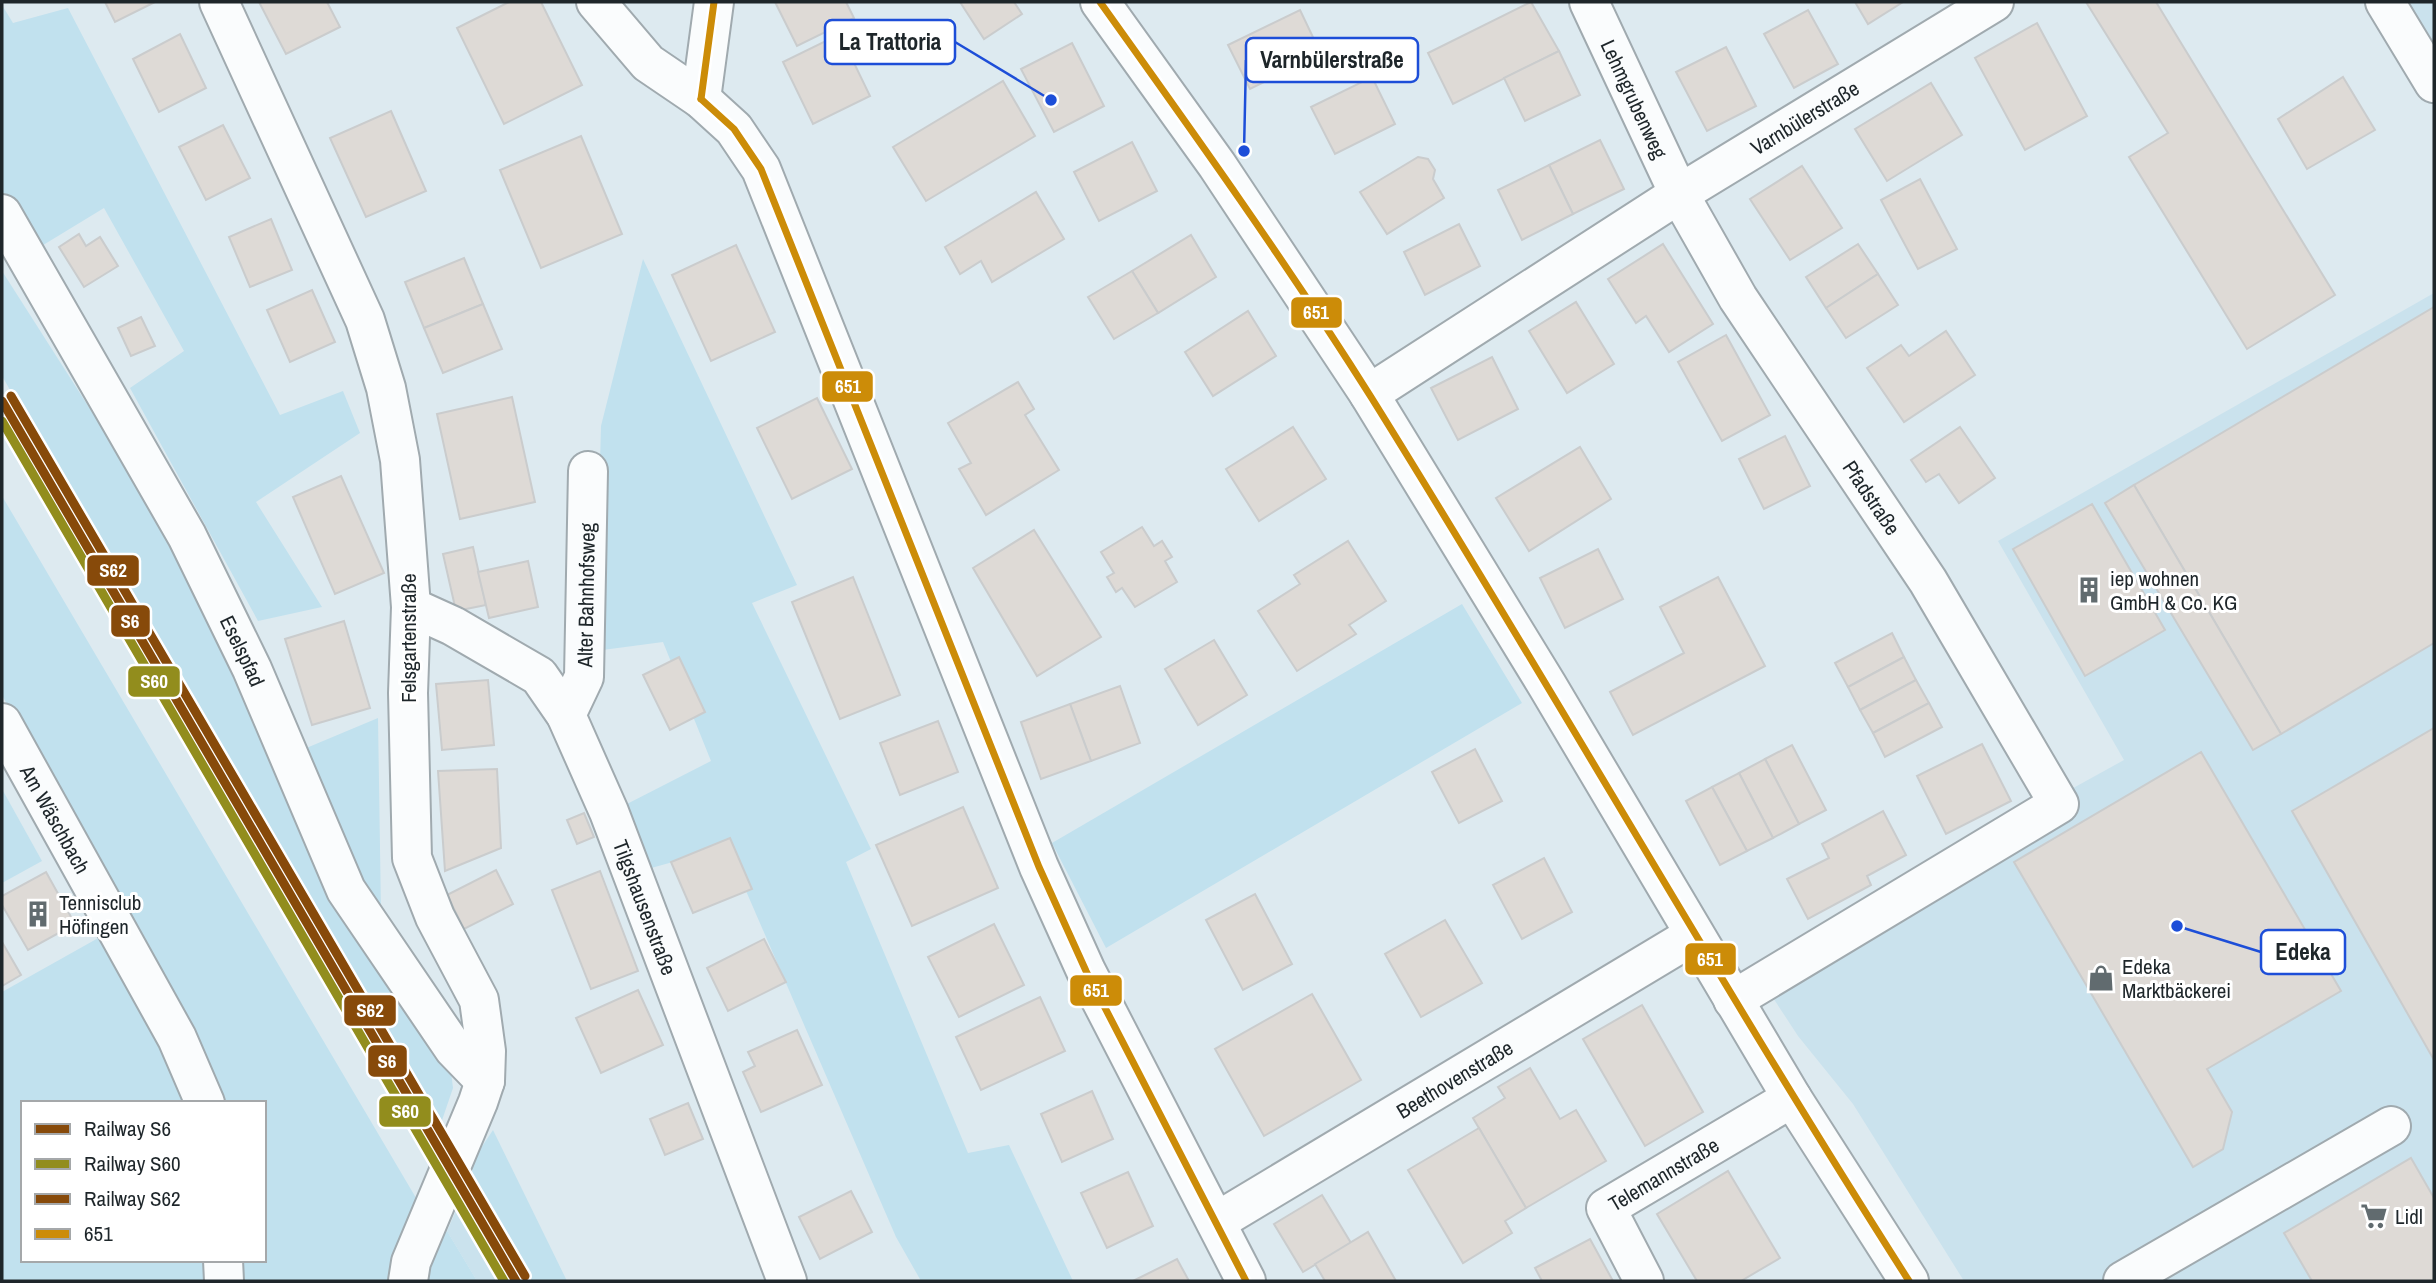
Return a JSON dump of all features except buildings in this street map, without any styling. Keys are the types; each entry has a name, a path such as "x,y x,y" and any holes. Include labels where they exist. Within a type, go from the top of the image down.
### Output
{"street":[{"name":"Felsgartenstraße","path":"219,2 365,320 386,388 400,460 411,607 408,692 412,858 435,917 479,1000 486,1051 485,1081 409,1272"},
{"path":"596,2 648,63 701,99 734,129 761,169 1039,867 1086,971 1246,1281"},
{"path":"701,99 714,2"},
{"path":"1100,2 1217,165 1369,394 1513,628 1792,1098 1909,1281"},
{"name":"Lehmgrubenweg","path":"1589,2 1679,194"},
{"path":"2385,2 2434,83"},
{"name":"Varnbülerstraße","path":"1369,394 1679,194 1980,5"},
{"name":"Pfadstraße","path":"1679,194 1738,298 1928,581 2059,804 1733,1000"},
{"name":"Eselspfad","path":"2,214 187,536 252,668 346,890 454,1049 485,1081"},
{"name":"Alter Bahnhofsweg","path":"566,715 584,677 588,471"},
{"name":"Tilgshausenstraße","path":"411,607 453,626 539,676 566,715 609,812 787,1281"},
{"name":"Am Wäschbach","path":"2,723 177,1038 204,1101"},
{"name":"Beethovenstraße","path":"1216,1222 1694,935"},
{"name":"Telemannstraße","path":"1644,1281 1606,1208 1792,1098"},
{"path":"2123,1281 2391,1126"},
{"path":"223,1262 224,1281"}],"shaded area":[{"path":"2385,2 2434,2 2434,83"},
{"path":"2,5 13,23 68,8 280,415 343,391 360,433 256,502 322,607 258,621 130,388 184,351 104,208 35,250 2,190"},
{"path":"643,259 797,585 752,603 871,849 846,862 968,1153 1009,1145 1073,1281 921,1281 896,1237 727,847 644,870 623,806 711,761 663,642 595,651 601,426"},
{"path":"2,271 120,456 292,754 378,718 381,912 446,1031 453,1088 438,1132 2,376"},
{"path":"2434,293 2434,1281 1964,1281 1853,1104 1798,1036 1766,987 2066,792 2124,760 1998,541"},
{"path":"2,496 419,1203 391,1281 2,1281 2,992 125,923 2,695"},
{"path":"1462,604 1522,703 1106,948 1052,843"},
{"path":"2,789 42,861 2,883"},
{"path":"493,1130 567,1281 528,1281 471,1177 475,1157"},
{"path":"471,1177 528,1281 477,1281 447,1231"},
{"path":"447,1231 477,1281 408,1281 411,1262"}],"rail line":[{"name":"S62","path":"11,396 525,1276"},
{"name":"S6","path":"2,401 516,1281"},
{"name":"S60","path":"2,421 504,1281"}],"transit line":[{"name":"651","path":"701,99 714,2"},
{"name":"651","path":"1100,2 1272,247 1371,397 1772,1061 1909,1281"},
{"name":"651","path":"701,99 734,129 761,169 1039,867 1086,971 1246,1281"}],"place":[{"name":"La Trattoria","path":"1051,100"},
{"name":"Varnbülerstraße","path":"1244,151"},
{"name":"iep wohnen GmbH & Co. KG","path":"2089,590"},
{"name":"Tennisclub Höfingen","path":"38,914"},
{"name":"Edeka","path":"2177,926"},
{"name":"Edeka Marktbäckerei","path":"2101,978"},
{"name":"Lidl","path":"2374,1216"}]}
